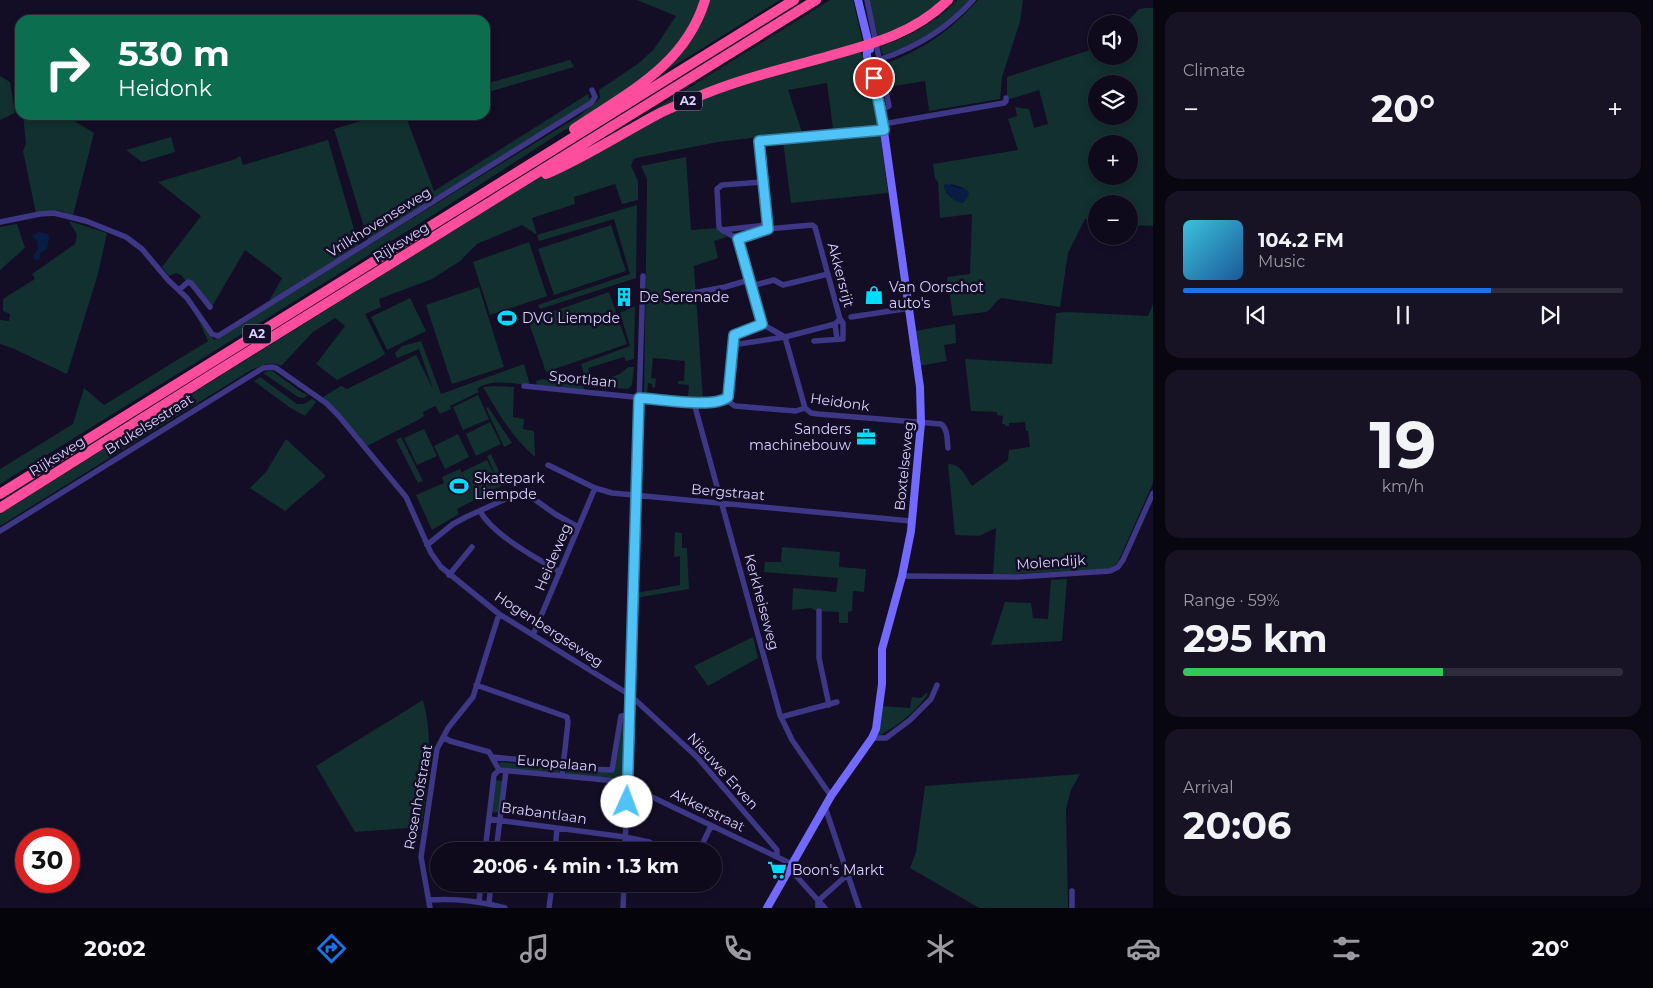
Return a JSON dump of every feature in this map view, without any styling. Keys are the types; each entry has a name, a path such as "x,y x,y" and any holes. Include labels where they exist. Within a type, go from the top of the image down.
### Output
{"highway":[{"name":"A2","path":"513,174 550,145 646,81 667,64 690,35 705,0"},
{"name":"Rijksweg","path":"0,494 794,0"},
{"name":"Rijksweg","path":"0,508 816,0"},
{"name":"A2","path":"520,184 564,166 662,112 705,94 757,76 872,44 917,25 948,0"}],"street":[{"name":"Boxtelseweg","path":"858,0 872,44 881,59 889,106 881,110"},
{"name":"Boxtelseweg","path":"767,908 831,796 872,738 880,702 882,649 902,576 911,521 921,423 920,387 881,110 874,78 876,74 867,0"},
{"path":"881,59 904,52 931,37 955,19 973,0"},
{"name":"Vrilkhovenseweg","path":"0,222 54,213 101,226 134,242 193,306 212,334 219,336 583,109 595,99 592,90"},
{"path":"767,227 759,141 883,127 1004,103 1006,98"},
{"path":"762,182 722,185 717,189 719,227 738,239 762,324 785,337 805,408"},
{"path":"722,230 767,227"},
{"path":"738,239 767,227"},
{"name":"Akkersrijt","path":"732,345 785,337 835,324 840,318 815,227 767,227"},
{"path":"693,293 774,280 783,285 828,274"},
{"path":"626,842 643,276"},
{"path":"179,290 188,282 191,283 210,307"},
{"path":"851,316 910,308"},
{"path":"814,341 843,339 843,323 840,318"},
{"path":"726,400 730,393 733,338 737,333 762,324"},
{"path":"835,324 837,340"},
{"path":"824,327 824,340"},
{"name":"Brukelsestraat","path":"0,532 263,368 276,368 311,392"},
{"name":"Sportlaan","path":"524,386 639,398"},
{"name":"Hogenbergseweg","path":"311,392 338,415 406,497 435,560 449,575 499,614 630,695"},
{"name":"Heidonk","path":"639,398 694,402 726,400 735,406 796,411 805,408 818,414 941,424 944,426 948,448"},
{"name":"Kerkheiseweg","path":"694,402 781,717 792,740 831,796"},
{"name":"Bergstraat","path":"548,465 595,488 612,493 911,521"},
{"name":"Heideweg","path":"534,635 595,488"},
{"path":"427,545 453,524 520,493 526,494 554,514 578,527"},
{"name":"Molendijk","path":"902,576 1017,577 1110,570 1118,567 1123,560 1153,493"},
{"path":"480,511 484,519 498,531 528,553 560,572"},
{"path":"449,575 472,547"},
{"path":"819,611 819,658 829,705"},
{"name":"Rosenhofstraat","path":"430,908 420,857 437,749 443,737 473,697 499,614"},
{"path":"476,685 567,717 562,776"},
{"path":"872,738 886,738 910,720 931,699 937,685"},
{"name":"Nieuwe Erven","path":"630,695 696,757 777,850 777,857"},
{"path":"781,717 837,702"},
{"name":"Europalaan","path":"493,758 612,770 621,716 630,715"},
{"name":"Europalaan","path":"443,737 450,741 489,752 499,770 627,783"},
{"path":"486,842 494,775 499,770"},
{"path":"497,842 506,771"},
{"name":"Akkerstraat","path":"627,783 777,857"},
{"path":"825,806 859,908"},
{"name":"Brabantlaan","path":"489,819 626,837 649,842"},
{"path":"703,842 711,826"},
{"path":"556,842 557,828"},
{"path":"777,857 791,866 825,908"},
{"path":"818,908 818,901 847,875"},
{"path":"1072,891 1072,908"},
{"path":"479,901 480,892"},
{"path":"489,903 490,892"},
{"path":"549,908 551,892"},
{"path":"623,908 624,892"},
{"path":"429,900 456,899 479,901 505,908"}],"green space":[{"path":"637,0 700,0 692,24 676,47 642,80 419,224 0,484 0,469 73,424 84,388 104,405 208,341 196,314 214,340 579,116 600,98 599,90 639,63 654,49 676,16"},
{"path":"707,0 780,0 661,74 661,73"},
{"path":"830,0 853,0 862,39 861,42 768,71 613,135"},
{"path":"869,0 944,0 921,18 878,38"},
{"path":"957,0 971,0 945,25 920,42 883,55 880,47 922,28 940,16"},
{"path":"978,0 1023,0 1020,22 1002,77 1000,99 929,111 925,81 888,87 883,65 924,46 946,31"},
{"path":"1153,8 1153,226 1138,225 1138,195 1088,195 1088,220 1085,219 1068,253 1060,307 1002,298 986,312 953,316 947,277 970,274 972,214 940,218 938,182 935,178 933,164 1018,150 1008,119 1017,116 1015,107 1029,109 1034,128 1048,124 1039,90 1007,100 1007,77 1088,51 1088,65 1138,65 1138,15 1133,15 1139,9","holes":["951,184 964,188 958,202 946,193"]},
{"path":"859,52 864,56 875,94 888,193 791,203 783,141 879,132 877,125 833,129 827,83 788,90 802,132 718,142 636,158 631,166 638,181 638,200 622,204 615,184 574,197 575,204 532,218 537,235 522,225 477,244 460,261 432,279 379,299 381,307 365,314 385,354 379,358 337,380 316,364 345,326 335,318 313,332 281,366 277,364 262,365 251,370 0,526 0,514 538,178 578,157 717,92"},
{"path":"570,60 574,67 490,92 490,83"},
{"path":"0,76 10,82 15,113 0,120"},
{"path":"588,94 590,100 586,104 368,240 334,129 364,120 407,120 434,191"},
{"path":"24,120 72,120 94,133 73,215 57,210 36,213 23,151 26,144"},
{"path":"171,137 175,152 142,162 126,150"},
{"path":"328,140 359,246 269,301 282,278 245,250 210,310 181,275 176,273 169,276 162,267 201,216 158,182 236,159 240,156 243,165"},
{"path":"686,157 691,230 717,228 727,237 714,241 718,258 694,266 703,399 644,394 647,179 641,166","holes":["653,358 685,361 684,381 678,381 678,384 689,385 688,396 647,393 648,383 652,384 652,387 655,388 656,379 651,378"]},
{"path":"637,205 636,278 540,309 538,305 630,274 614,219 539,241 537,235"},
{"path":"69,221 107,233 98,274 67,374 0,344 0,320 9,321 10,314 3,311 3,299 35,279 32,274 75,244 77,235"},
{"path":"17,224 25,248 0,270 0,227"},
{"path":"611,225 626,271 554,295 538,249"},
{"path":"529,242 547,296 490,315 473,262"},
{"path":"479,287 504,367 452,384 426,305"},
{"path":"609,292 627,344 546,372 528,320"},
{"path":"410,298 426,331 387,350 371,317"},
{"path":"1153,304 1153,483 1118,562 1108,569 993,575 996,528 979,536 955,535 948,464 960,468 972,486 1008,460 1009,450 1030,447 1028,431 1026,431 1025,422 1009,423 1009,426 1005,426 1005,424 1002,424 1003,416 997,415 997,412 971,411 965,359 1052,364 1056,313 1148,316"},
{"path":"635,306 634,359 626,361 624,357 588,368 590,374 584,375 581,364 630,346 620,313"},
{"path":"955,324 956,343 944,345 947,361 919,366 915,331"},
{"path":"421,341 441,394 524,364 530,385 503,382 483,386 477,389 479,392 450,406 451,409 440,414 435,406 423,412 424,416 418,420 367,446 323,397 341,386 347,389 416,355 433,389 419,349 397,358 395,353 402,346"},
{"path":"628,367 634,367 632,385 628,389 587,386 591,380 596,382 620,374"},
{"path":"271,370 308,395 304,398 298,397 263,373"},
{"path":"260,377 297,404 304,404 312,399 316,402 305,416 289,407 254,381"},
{"path":"542,379 583,386 585,391 537,386 536,381"},
{"path":"483,387 514,387 513,417 524,419 523,429 534,431 535,457 512,433"},
{"path":"478,395 489,419 463,430 453,407"},
{"path":"488,407 512,443 504,447 486,408"},
{"path":"490,422 501,444 476,456 466,434"},
{"path":"424,429 437,456 417,465 404,438"},
{"path":"458,434 469,457 445,469 434,446"},
{"path":"401,437 423,481 418,483 396,440"},
{"path":"286,439 326,476 285,511 250,488 266,472"},
{"path":"491,454 505,484 457,509 459,514 432,530 416,495 444,483 442,477 460,469 473,496 462,472 487,460 499,483 487,456"},
{"path":"675,532 682,533 682,548 687,548 689,589 635,598 636,593 680,585 680,556 674,557"},
{"path":"782,547 840,552 839,567 866,569 864,592 853,591 852,611 848,612 848,623 839,623 839,612 816,611 811,608 792,610 793,588 836,592 838,578 764,572 765,562 781,562"},
{"path":"1067,579 1062,641 991,645 1005,602 1031,603 1033,618 1048,619 1051,580"},
{"path":"753,637 758,658 708,686 694,666"},
{"path":"926,693 928,694 923,701 906,718 879,736 877,735 881,706 910,708 912,697 921,698"},
{"path":"423,700 428,731 429,764 421,827 355,832 316,766"},
{"path":"623,720 626,721 624,779 566,775 566,770 612,771"},
{"path":"499,763 558,768 559,772 501,768"},
{"path":"1080,774 1071,790 1066,809 1068,908 979,908 910,868 916,852 925,786"},
{"path":"495,780 503,781 499,813 492,812"}],"water":[{"path":"947,184 967,190 969,195 963,203 953,199 948,194 944,188 944,185"},
{"path":"38,232 48,234 49,239 47,249 40,253 40,259 35,260 33,256 38,249 37,241 32,236"}],"place":[{"name":"Van Oorschot auto's","path":"874,295"},
{"name":"De Serenade","path":"624,297"},
{"name":"DVG Liempde","path":"507,318"},
{"name":"Sanders machinebouw","path":"866,437"},
{"name":"Skatepark Liempde","path":"459,486"},
{"name":"Boon's Markt","path":"777,870"}],"route":[{"path":"627,802 639,398 701,403 726,400 730,393 734,335 762,324 738,239 768,229 766,225 759,141 884,130 874,78"}]}
